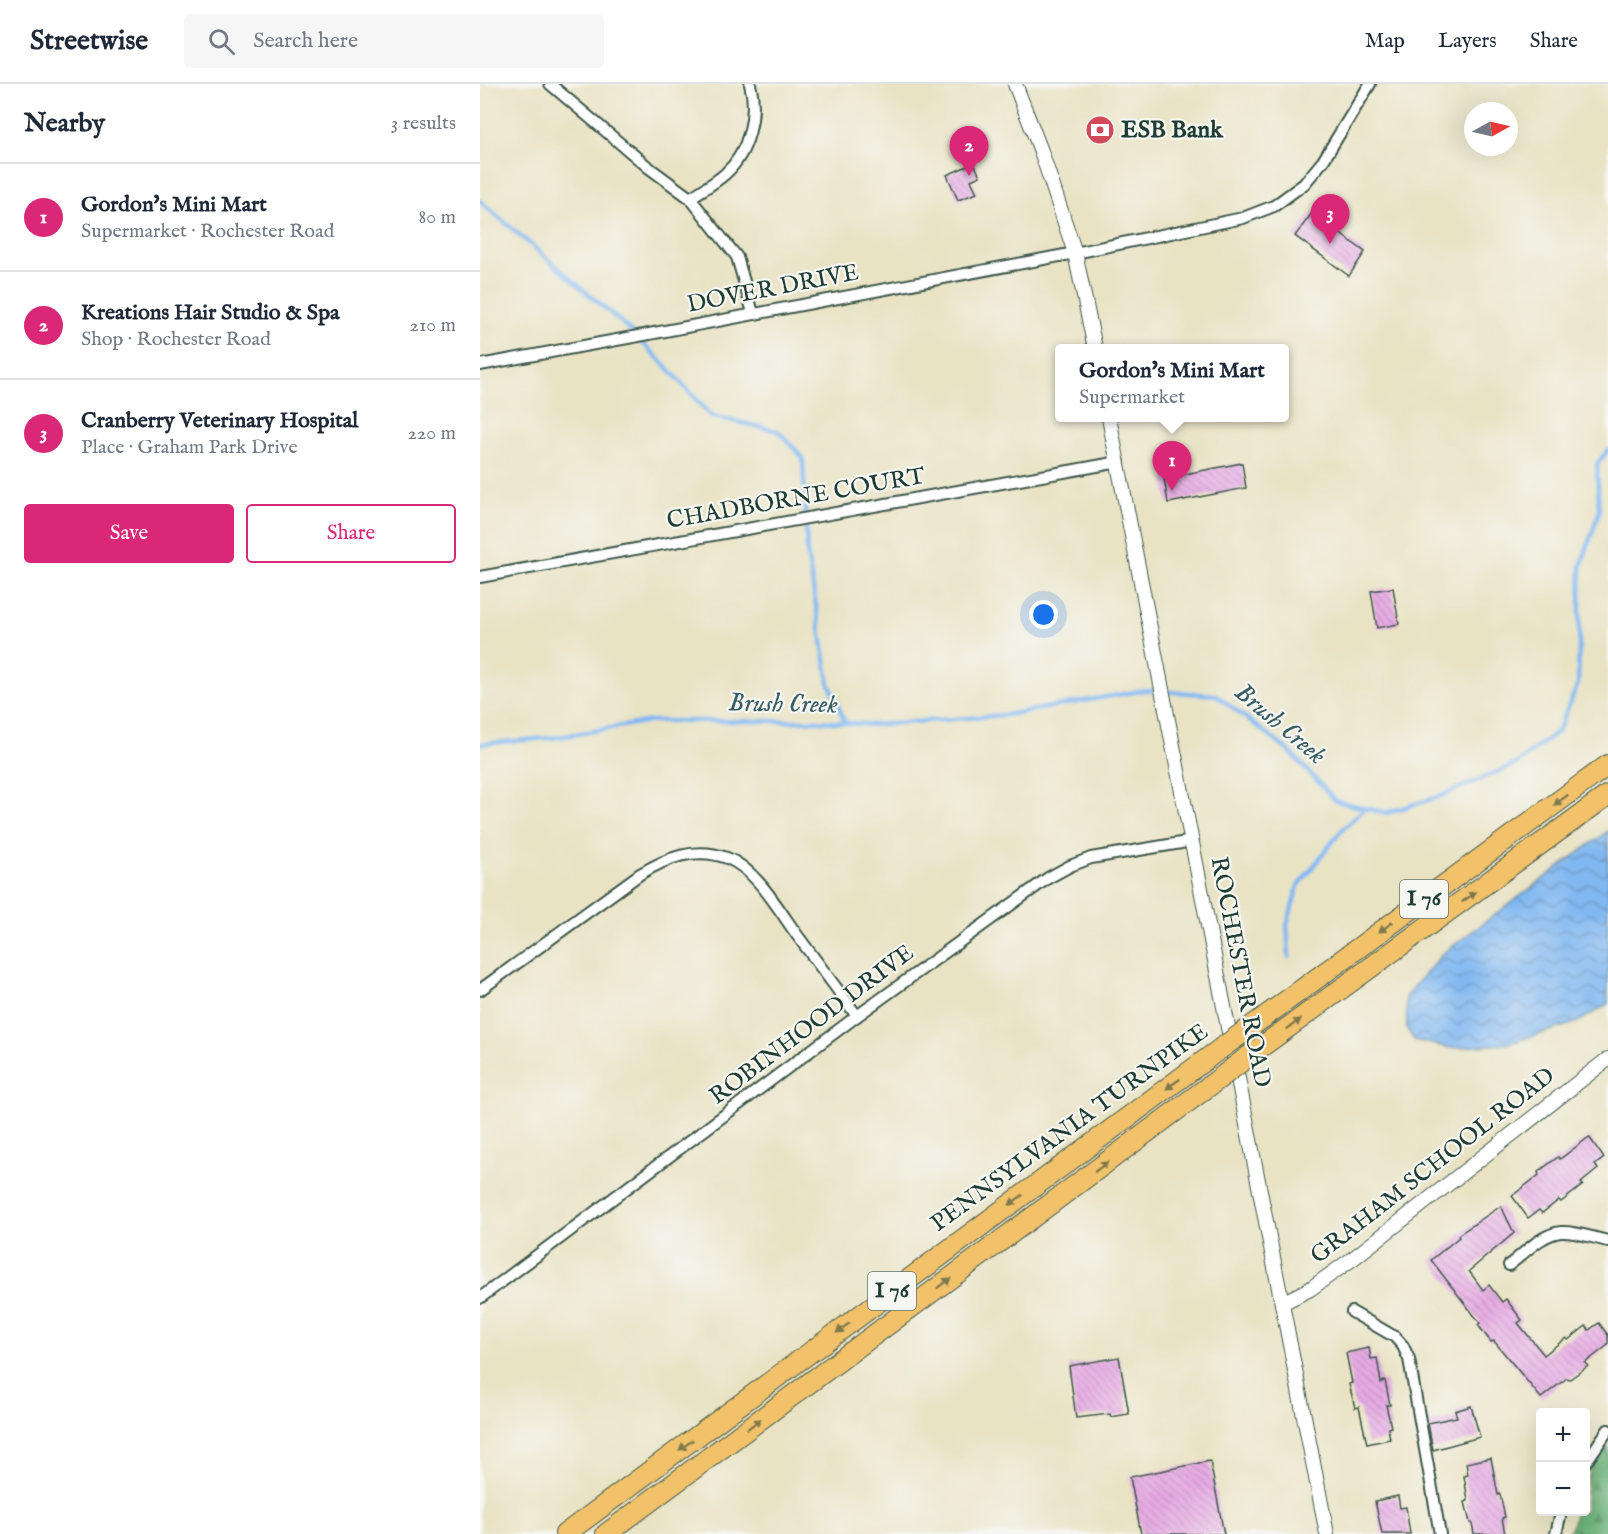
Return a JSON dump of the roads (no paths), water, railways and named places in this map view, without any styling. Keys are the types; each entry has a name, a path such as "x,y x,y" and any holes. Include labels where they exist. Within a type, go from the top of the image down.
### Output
{"highway":[{"name":"PENNSYLVANIA TURNPIKE","path":"565,1534 1608,765"},
{"name":"PENNSYLVANIA TURNPIKE","path":"606,1534 1246,1058 1608,795"}],"street":[{"path":"550,84 648,167 690,198 737,257 753,314"},
{"path":"690,198 726,174 742,151 748,138 754,100 750,84"},
{"path":"1015,84 1041,151 1075,253 1094,344"},
{"name":"DOVER DRIVE","path":"480,365 1075,253 1243,218 1274,206 1304,184 1323,161 1370,84"},
{"name":"ROCHESTER ROAD","path":"1110,422 1327,1534"},
{"name":"CHADBORNE COURT","path":"480,577 1119,462"},
{"name":"ROBINHOOD DRIVE","path":"480,1298 857,1016 1048,878 1091,858 1193,841"},
{"path":"480,990 640,874 675,856 695,852 729,858 757,880 857,1016"},
{"name":"GRAHAM SCHOOL ROAD","path":"1282,1303 1310,1289 1355,1257 1608,1059"},
{"path":"1509,1265 1547,1235 1570,1232 1608,1241"},
{"path":"1352,1312 1395,1337 1403,1346 1409,1359 1440,1534"},
{"path":"1590,1456 1608,1430"},
{"path":"1556,1534 1560,1516"}],"water":[{"path":"1608,831 1608,1004 1578,1022 1507,1044 1450,1048 1414,1040 1407,1029 1406,996 1443,953"}],"waterway":[{"path":"480,201 621,322 667,367 711,416 778,431 803,458 807,552 829,683 845,723"},
{"name":"Brush Creek","path":"480,744 559,737 651,721 819,721 874,725 1006,715 1145,690 1216,695 1289,751 1336,801 1386,813 1438,797 1516,764 1558,731 1578,684 1581,566 1599,512 1597,464 1608,450"},
{"path":"1289,957 1287,925 1298,886 1341,831 1365,808"}],"place":[{"name":"ESB Bank","path":"1100,130"},
{"name":"Kreations Hair Studio & Spa","path":"969,176"},
{"name":"Cranberry Veterinary Hospital","path":"1330,244"},
{"name":"Gordon's Mini Mart","path":"1172,491"}]}
